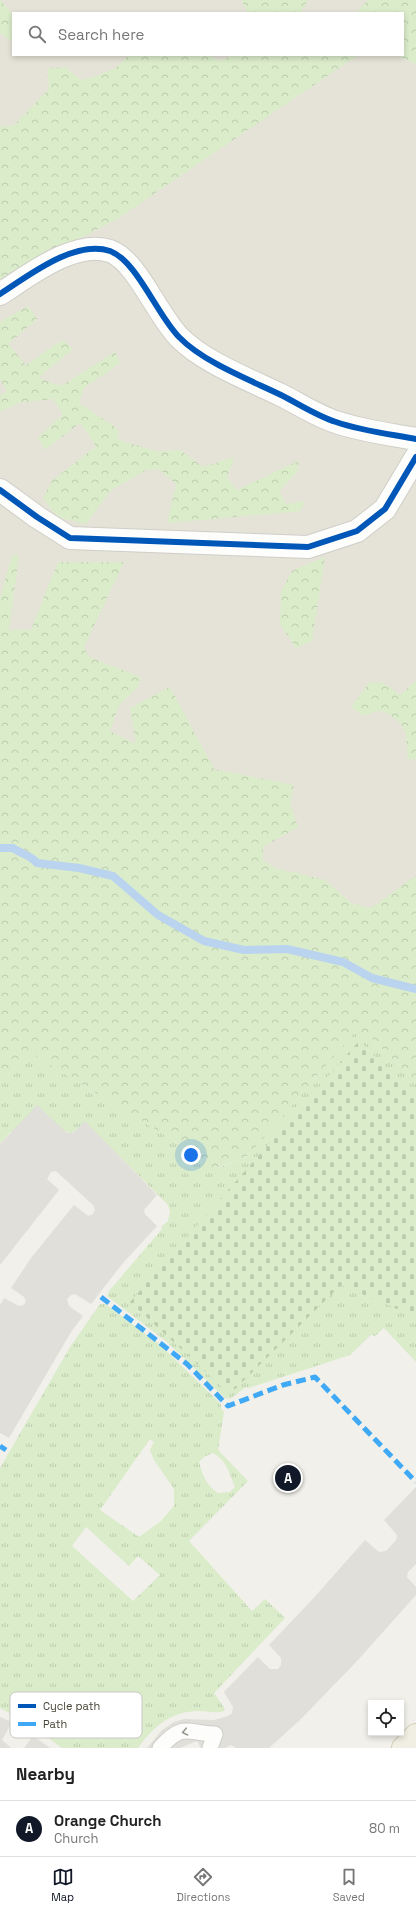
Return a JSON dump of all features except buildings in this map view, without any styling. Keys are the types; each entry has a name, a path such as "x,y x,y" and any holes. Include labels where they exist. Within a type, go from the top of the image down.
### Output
{"main road":[{"path":"403,1748 416,1734"}],"street":[{"path":"0,294 58,257 90,249 109,251 123,259 144,286 160,315 179,338 203,356 334,421 359,429 416,439"},
{"path":"0,490 37,517 70,538 308,547 357,531 384,509 416,457"}],"lane":[{"path":"160,1748 173,1736 182,1731 192,1730 215,1734 210,1748"}],"shaded area":[{"path":"0,0 416,0 416,982 0,683"},
{"path":"37,1105 67,1133 73,1133 85,1121 157,1195 144,1210 145,1214 157,1226 123,1263 91,1304 75,1294 71,1295 67,1299 69,1306 83,1316 71,1332 9,1438 0,1433 0,1305 4,1298 19,1306 24,1305 26,1301 24,1297 11,1288 31,1258 74,1205 88,1216 93,1214 95,1210 93,1205 56,1171 51,1172 47,1179 59,1190 0,1265 0,1144"},
{"path":"416,1487 416,1564 408,1572 407,1577 416,1587 416,1595 358,1660 300,1720 269,1748 236,1748 231,1745 225,1748 201,1748 197,1741 180,1748 147,1748 162,1730 174,1722 184,1719 214,1720 228,1716 232,1713 233,1707 224,1692 258,1657 270,1669 278,1669 281,1665 281,1658 269,1645 310,1602 365,1540 379,1552 386,1551 396,1540 397,1535 384,1520"},
{"path":"0,1717 10,1721 10,1726 2,1740 11,1748 0,1748"},
{"path":"32,1738 36,1738 50,1748 24,1748"}],"green space":[{"path":"0,0 12,14 12,41 0,33"},
{"path":"241,0 308,0 301,12 247,12"},
{"path":"368,0 416,0 416,64 398,56 404,56 404,12 357,12"},
{"path":"127,56 211,56 220,61 230,56 357,56 117,219 0,280 0,127 14,125 49,89 47,69 65,67 81,80 101,75 124,61"},
{"path":"28,306 37,319 8,344 26,365 62,340 73,349 38,378 61,386 115,352 120,363 84,388 79,403 118,429 119,440 159,452 180,450 203,467 234,457 227,478 237,490 298,461 298,471 279,491 286,504 305,501 301,511 167,523 176,484 159,469 146,470 110,491 86,524 57,517 43,498 52,481 96,446 80,423 45,450 38,438 63,414 53,399 19,403 0,412 0,396 7,391 0,380 0,322"},
{"path":"12,555 19,556 9,630 31,630 58,562 124,562 84,647 89,657 141,677 138,687 119,705 110,731 136,744 130,708 170,687 214,769 294,785 290,803 298,827 263,847 263,860 275,868 325,880 351,903 371,908 416,876 416,1082 370,1037 354,1033 249,1155 215,1169 181,1145 29,1052 0,1083 0,599"},
{"path":"325,557 312,641 296,648 280,624 281,592 292,571"},
{"path":"416,681 416,759 408,759 404,728 396,719 380,710 363,716 351,707 369,683 382,682 400,695"},
{"path":"354,1033 370,1037 416,1082 416,1362 384,1328 375,1336 371,1335 350,1355 249,1388 246,1387 230,1399 225,1398 167,1342 107,1296 109,1291 162,1229 161,1227 168,1221 170,1211 168,1205 85,1122 71,1134 64,1131 10,1132 0,1144 0,1083 29,1052 181,1145 216,1169 249,1155"},
{"path":"359,1041 416,1096 416,1317 341,1285 230,1394 130,1302"},
{"path":"100,1304 105,1304 158,1343 221,1404 221,1408 224,1412 218,1450 248,1481 189,1541 252,1611 265,1599 285,1618 214,1693 225,1709 224,1711 189,1712 172,1717 164,1721 150,1733 138,1748 62,1748 48,1738 142,1738 142,1692 10,1692 10,1713 0,1708 0,1468 70,1347","holes":["150,1439 154,1442 150,1450 154,1460 174,1489 174,1506 161,1521 139,1537 100,1510","212,1453 217,1455 224,1463 235,1487 230,1492 218,1493 208,1484 203,1476 199,1462 204,1457","86,1527 129,1566 138,1556 160,1575 133,1601 72,1546"]}],"waterway":[{"path":"0,848 13,848 32,858 37,863 79,868 113,876 158,915 204,941 244,950 287,949 343,962 372,978 416,989"}],"marked path":[{"path":"101,1297 187,1364 228,1406 283,1385 315,1377 416,1482"},
{"path":"0,1446 6,1450"}],"cycle path":[{"path":"0,294 38,269 67,255 82,250 96,249 110,251 120,257 138,277 163,316 179,337 189,346 227,370 329,419 366,430 416,439"},
{"path":"0,490 37,517 70,538 308,547 357,531 385,509 416,457"}],"place":[{"name":"Orange Church","path":"288,1478"}]}
